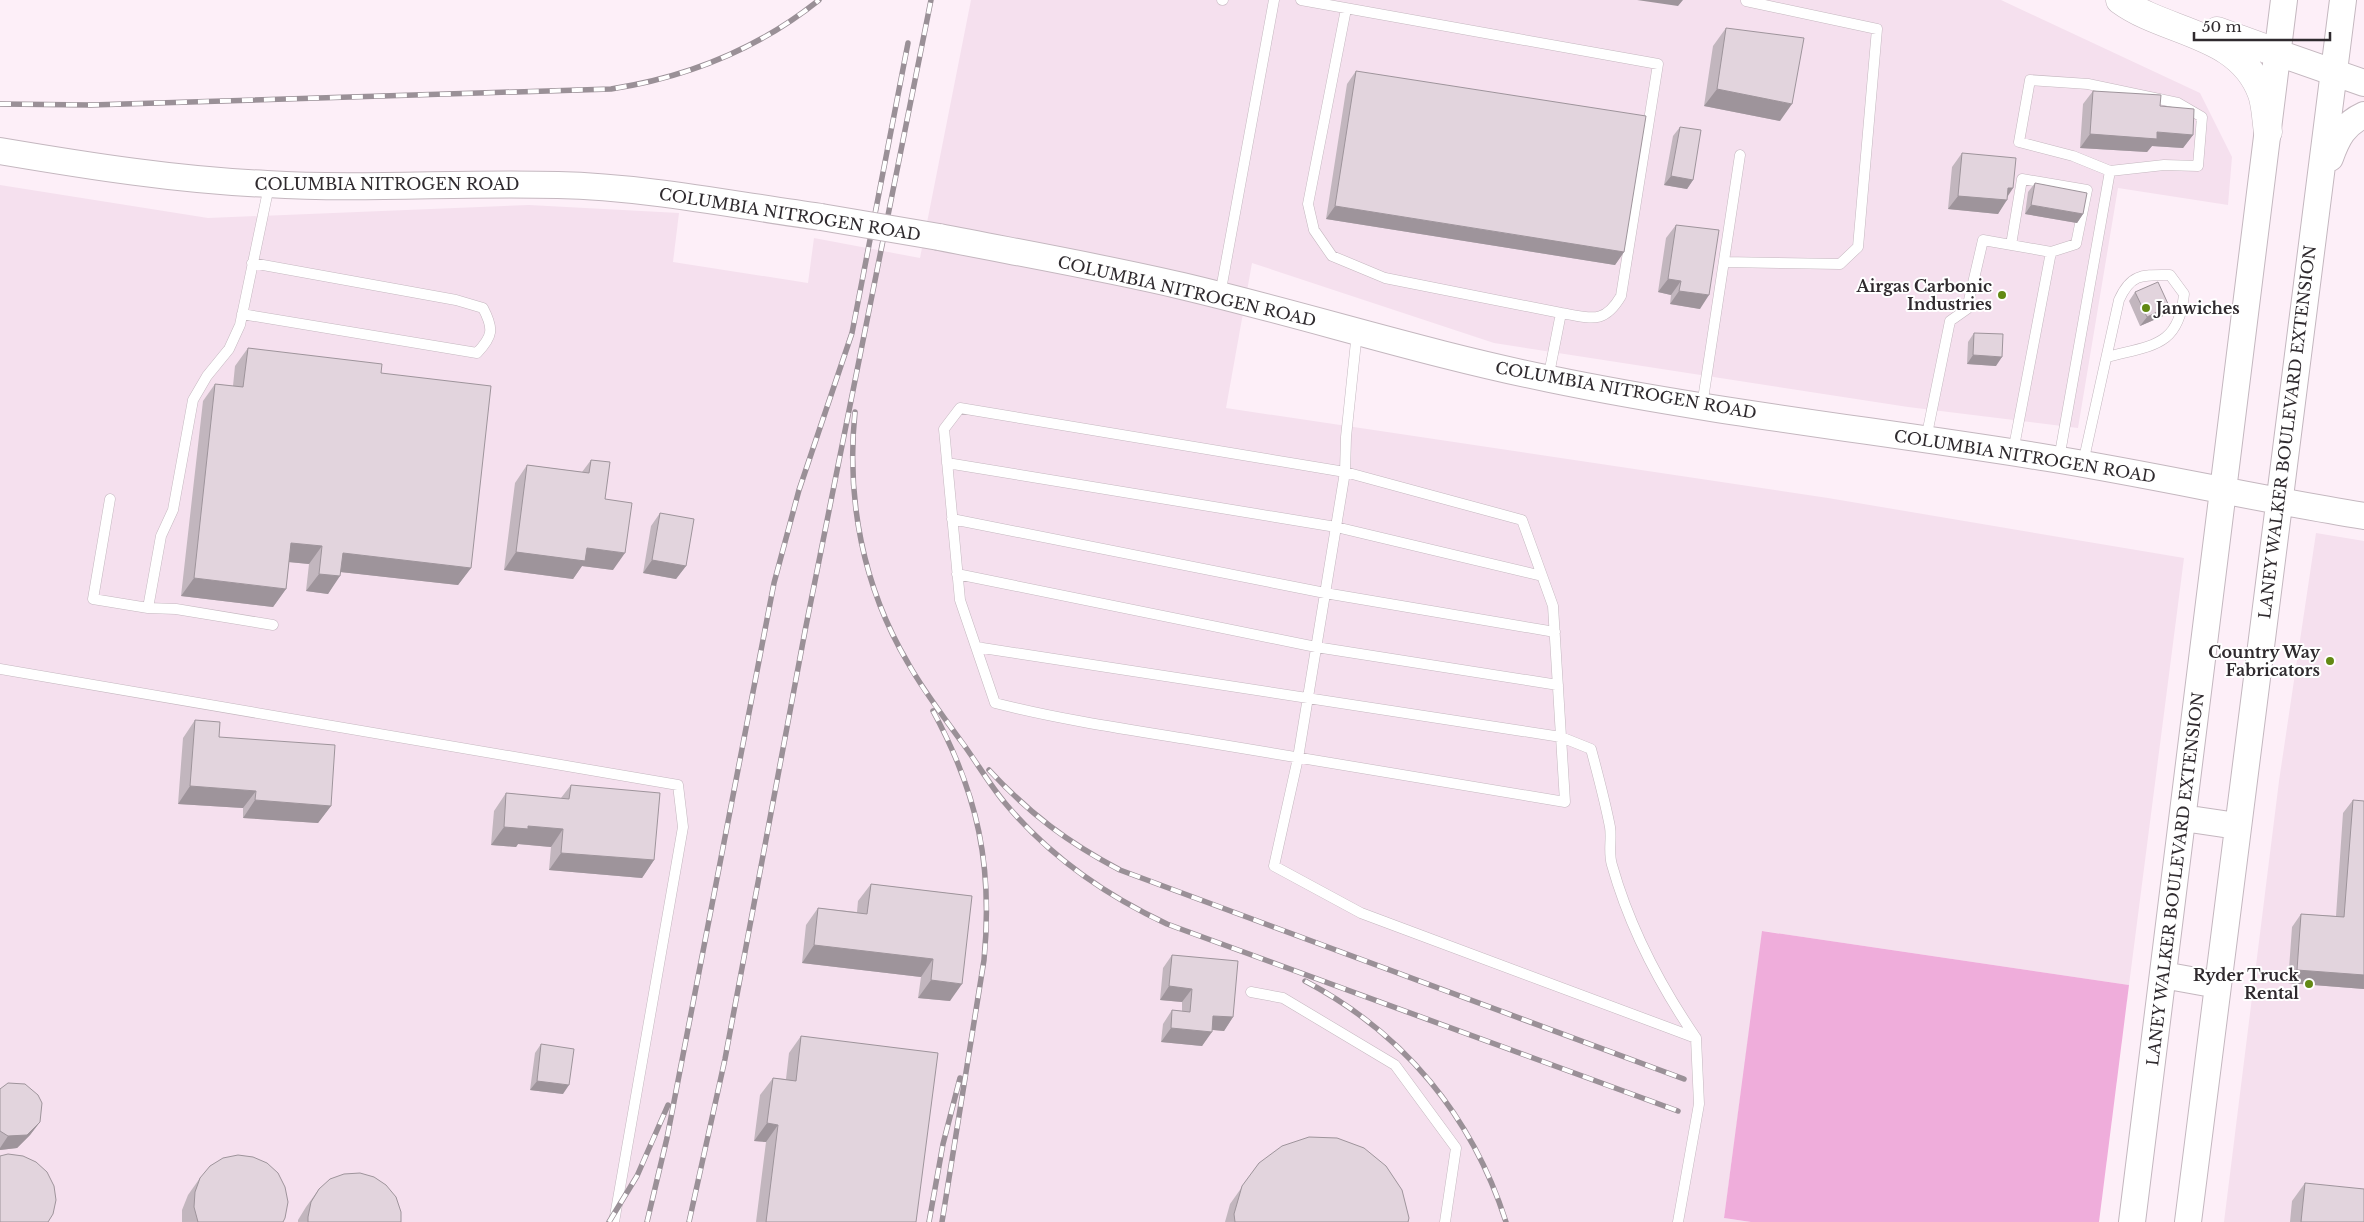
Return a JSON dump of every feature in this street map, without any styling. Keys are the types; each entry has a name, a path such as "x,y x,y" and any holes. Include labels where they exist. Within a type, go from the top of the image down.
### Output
{"highway":[{"path":"2120,0 2220,45 2238,58 2254,78 2263,96 2268,132"},
{"path":"2140,0 2278,54"}],"main road":[{"name":"LANEY WALKER BOULEVARD EXTENSION","path":"2132,1222 2284,0"},
{"name":"LANEY WALKER BOULEVARD EXTENSION","path":"2188,1222 2343,0"},
{"path":"2278,54 2364,83"},
{"path":"2317,194 2337,138 2353,120 2364,115"},
{"name":"COLUMBIA NITROGEN ROAD","path":"0,151 126,172 188,179 269,185 575,186 652,193 821,217 939,237 1106,270 1220,296 1434,352 1548,379 1702,406 2071,462 2223,489 2278,502 2364,516"},
{"path":"2183,818 2237,826"},
{"path":"2163,975 2218,985"}],"lane":[{"path":"1220,296 1274,0"},
{"path":"1301,0 1346,8 1658,64 1621,296 1605,316 1595,319 1386,278 1332,256 1314,230 1308,204 1346,8"},
{"path":"1724,262 1840,264 1858,247 1877,30 1746,2"},
{"path":"2030,80 2088,84 2178,103 2202,117 2198,166 2164,165 2110,171 2073,156 2019,142 2030,80"},
{"path":"1702,406 1740,155"},
{"path":"2071,462 2110,171"},
{"path":"1926,440 1950,321 1968,309 1983,240 2011,245 2051,252 2076,244 2088,190 2022,179 2011,245"},
{"path":"148,608 161,536 172,510 193,400 207,376 230,349 242,314 269,185"},
{"path":"2012,453 2051,252"},
{"path":"242,314 477,353 490,340 491,322 483,308 456,300 252,263"},
{"path":"2071,462 2107,357 2118,300 2125,285 2141,275 2170,275 2184,294 2182,315 2173,332 2155,344 2107,357"},
{"path":"1548,379 1561,313"},
{"path":"1358,331 1346,437 1345,472 1298,758 1274,866 1361,913 1696,1038"},
{"path":"960,408 1345,472 1522,520 1553,606 1565,802 1034,713 995,703 960,600 947,463 944,428 960,408"},
{"path":"947,463 1336,527 1542,576"},
{"path":"110,499 93,599 148,608 176,609 273,625"},
{"path":"952,519 1325,593 1555,632"},
{"path":"957,574 1316,647 1558,686"},
{"path":"976,647 1561,737 1592,749 1610,829 1611,863 1630,916 1648,960 1665,992 1696,1038 1700,1104 1678,1222"},
{"path":"0,669 678,785 682,828 614,1222"},
{"path":"1251,992 1282,998 1395,1065 1456,1148 1445,1222"}],"shaded area":[{"path":"971,0 2001,0 2200,93 2232,157 2228,205 2118,188 2078,428 1908,407 1494,343 1252,263 1226,408 1828,498 2184,558 2129,985 1763,931 1724,1218 1751,1222 0,1222 0,185 208,218 529,205 679,213 673,262 808,283 814,238 920,258"},
{"name":"Ryder Truck Rental","path":"2316,533 2364,541 2364,1222 2224,1222 2279,781"},
{"path":"1762,931 2129,985 2099,1222 1751,1222 1724,1218"}],"building":[{"path":"1726,28 1804,38 1792,104 1717,89"},
{"path":"1356,71 1646,116 1624,252 1335,206"},
{"path":"2093,91 2161,95 2160,106 2194,109 2193,135 2157,132 2157,139 2090,134"},
{"path":"1680,127 1701,130 1693,180 1671,176"},
{"path":"1962,153 2016,158 2013,188 2008,188 2007,200 1958,196"},
{"path":"2035,183 2087,193 2083,214 2031,205"},
{"path":"1676,225 1719,230 1709,295 1679,291 1681,281 1668,279"},
{"path":"2158,282 2169,306 2147,317 2135,292"},
{"path":"1974,333 2003,334 2002,357 1973,355"},
{"path":"248,348 382,364 381,373 491,386 471,568 343,553 340,576 319,574 322,546 291,543 286,589 194,578 215,384 243,387"},
{"path":"591,460 610,462 605,499 632,503 625,553 587,548 585,561 516,552 527,465 589,473"},
{"path":"660,513 694,519 686,566 652,560"},
{"path":"195,720 220,722 219,737 335,745 331,806 255,800 256,791 190,786"},
{"path":"571,785 660,793 654,860 561,853 563,829 528,826 528,829 504,827 506,793 569,799"},
{"path":"2353,800 2364,801 2364,975 2297,970 2301,914 2344,917"},
{"path":"871,884 972,896 962,984 931,980 933,959 814,945 818,908 867,914"},
{"path":"1172,955 1238,961 1233,1017 1213,1016 1212,1032 1171,1028 1172,1010 1190,1012 1192,989 1169,986"},
{"path":"801,1036 938,1053 916,1222 766,1222 778,1125 767,1123 773,1078 796,1081"},
{"path":"541,1044 574,1049 569,1085 537,1081"},
{"path":"8,1083 25,1084 38,1095 42,1103 40,1122 27,1135 8,1136 0,1131 0,1089"},
{"path":"1309,1137 1337,1138 1364,1148 1386,1166 1402,1190 1409,1218 1408,1222 1235,1222 1234,1214 1242,1186 1259,1163 1282,1146"},
{"path":"8,1154 23,1156 36,1162 47,1172 54,1186 56,1200 53,1214 48,1222 0,1222 0,1156"},
{"path":"238,1155 253,1157 267,1163 278,1173 285,1187 288,1202 283,1222 198,1222 194,1207 195,1192 200,1178 210,1166 223,1158"},
{"path":"360,1173 374,1177 386,1185 396,1197 401,1212 401,1222 308,1222 311,1202 319,1189 330,1179 344,1174"},
{"path":"2305,1183 2364,1189 2364,1222 2301,1222"}],"railway":[{"path":"0,104 91,105 611,89 667,77 747,47 772,33 819,0"},
{"path":"689,1222 725,1059 805,631 931,0"},
{"path":"647,1222 667,1138 774,583 799,490 852,333 908,43"},
{"path":"855,412 853,477 861,542 879,604 892,634 933,703 999,796 1022,822 1059,857 1100,887 1167,924 1678,1111"},
{"path":"933,711 961,772 971,801 979,831 986,893 984,960 942,1222"},
{"path":"989,770 1034,814 1066,838 1120,870 1684,1079"},
{"path":"1305,981 1341,1002 1373,1026 1403,1052 1430,1081 1454,1113 1474,1147 1492,1183 1506,1222"},
{"path":"929,1222 943,1144 960,1078"},
{"path":"609,1222 637,1176 668,1105"}],"place":[{"name":"Airgas Carbonic Industries","path":"2002,295"},
{"name":"Janwiches","path":"2146,308"},
{"name":"Country Way Fabricators","path":"2330,661"},
{"name":"Ryder Truck Rental","path":"2309,984"}]}
